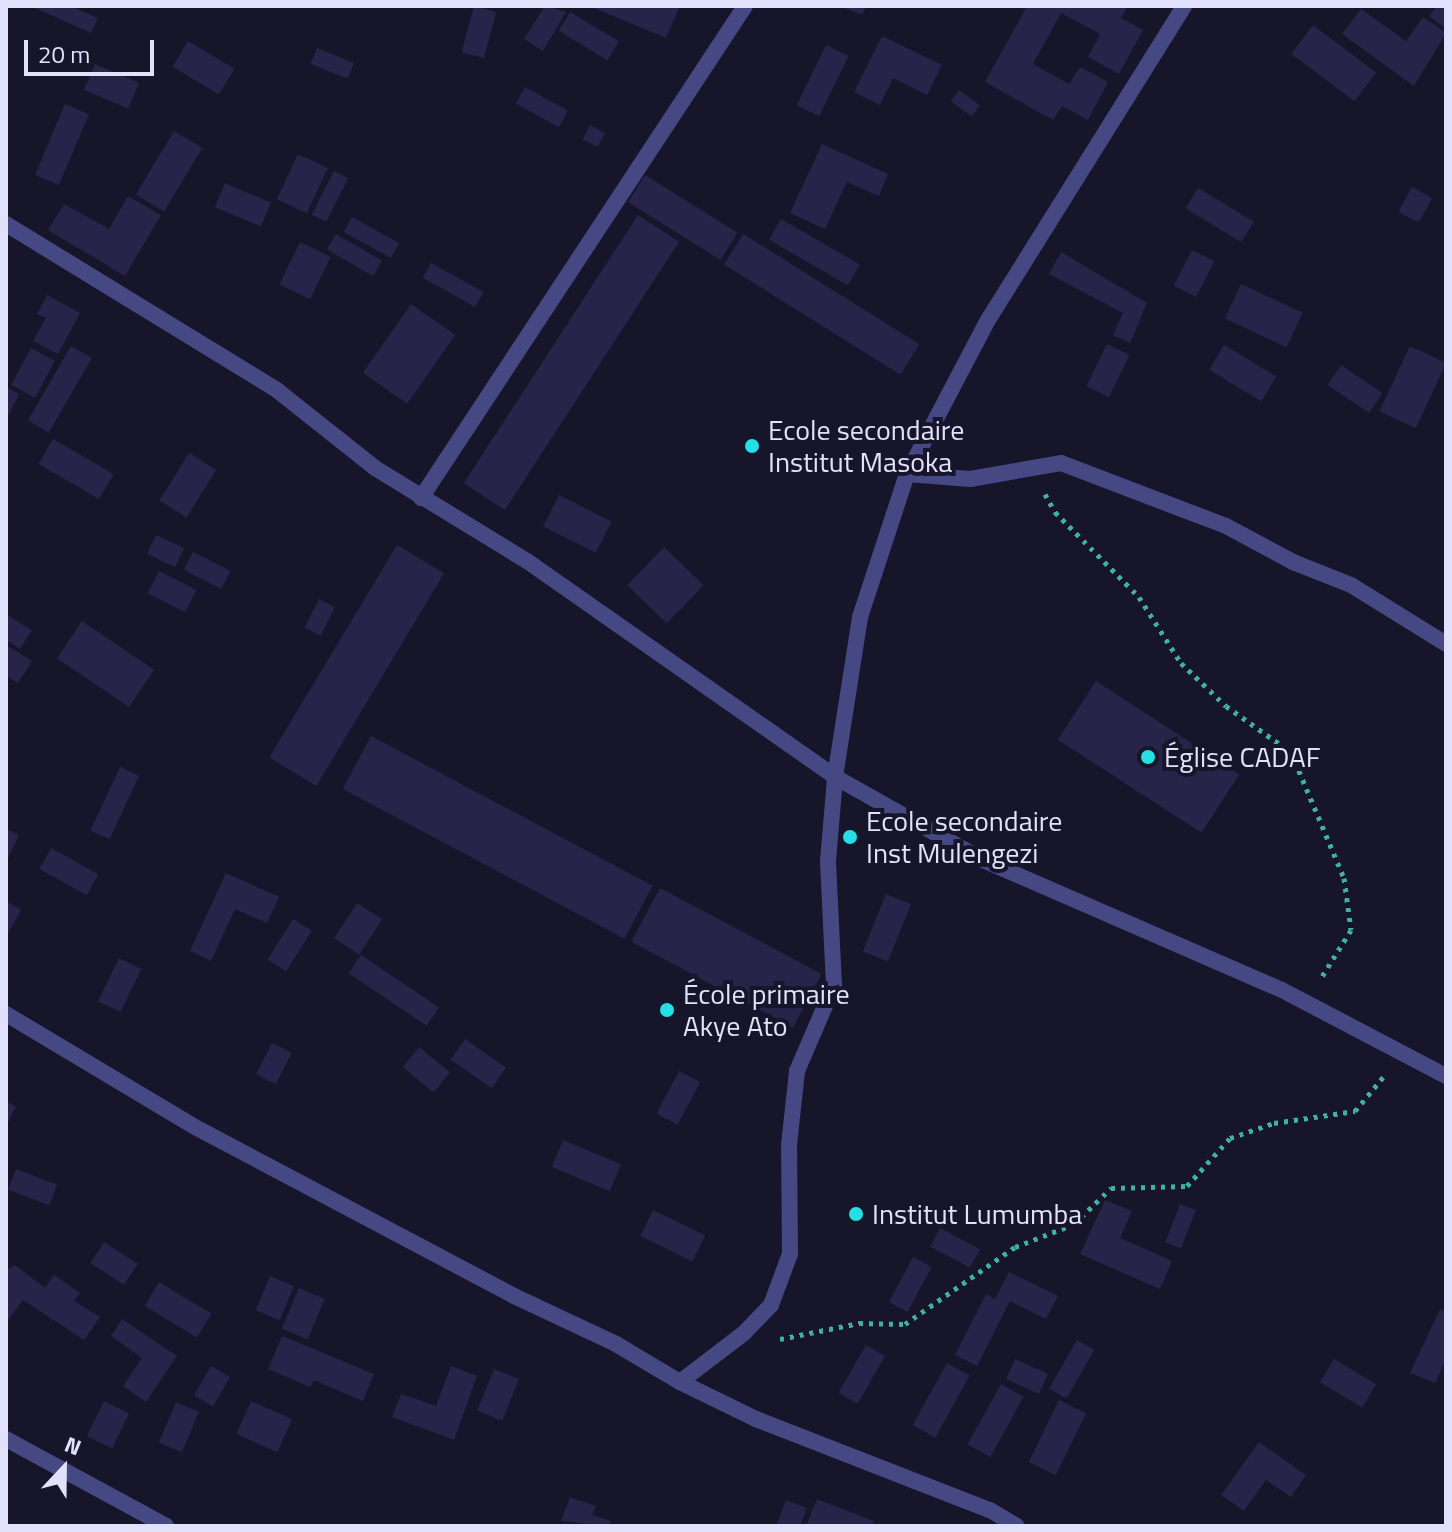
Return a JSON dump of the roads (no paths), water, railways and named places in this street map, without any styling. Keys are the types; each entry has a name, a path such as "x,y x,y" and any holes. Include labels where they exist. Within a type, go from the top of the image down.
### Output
{"street":[{"path":"421,498 745,6"},
{"path":"680,1382 744,1333 771,1305 790,1254 789,1145 797,1071 834,985 828,861 835,777 860,617 907,474 988,320 1184,6"},
{"path":"6,224 278,391 421,498 527,561 835,777 983,860 1306,1002 1446,1076"},
{"path":"907,474 970,479 1061,463 1226,526 1293,562 1351,585 1446,644"},
{"path":"6,1014 195,1127 514,1296 616,1344 680,1382 756,1419 990,1510 1017,1526"},
{"path":"6,1439 166,1526"}],"place":[{"name":"Ecole secondaire Institut Masoka","path":"752,446"},
{"name":"Église CADAF","path":"1148,757"},
{"name":"Ecole secondaire Inst Mulengezi","path":"850,837"},
{"name":"École primaire Akye Ato","path":"667,1010"},
{"name":"Institut Lumumba","path":"856,1214"}]}
